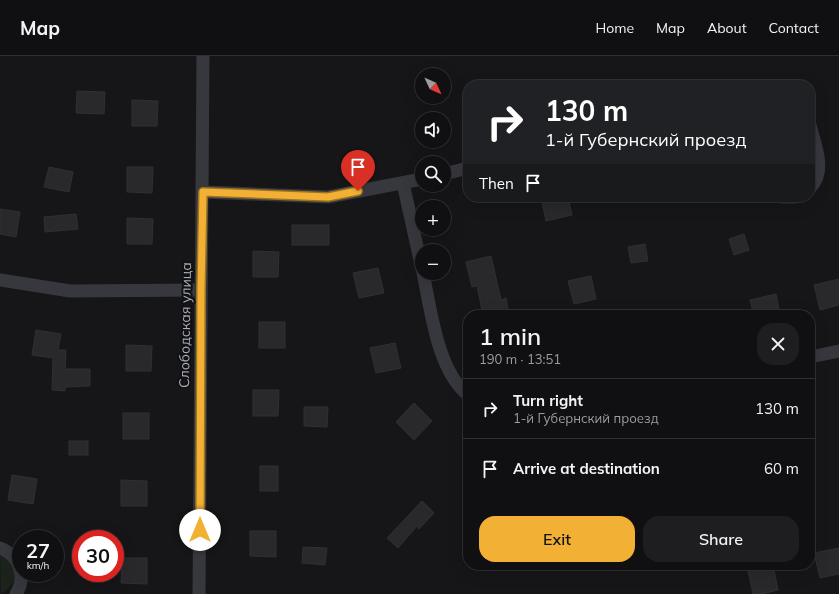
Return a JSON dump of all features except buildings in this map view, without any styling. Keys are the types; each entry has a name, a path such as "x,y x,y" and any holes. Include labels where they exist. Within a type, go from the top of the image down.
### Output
{"street":[{"name":"Слободская улица","path":"199,594 203,56"},
{"path":"815,145 819,161 819,173 815,182"},
{"path":"451,172 463,169"},
{"path":"203,192 328,197 415,180"},
{"path":"403,183 417,244"},
{"path":"0,280 70,291 201,290"},
{"path":"425,280 444,361 452,378 463,390"},
{"path":"815,356 839,351"},
{"path":"0,548 6,550 15,558 20,569 21,581 16,594"}],"shaded area":[{"path":"0,554 11,564 12,582 14,582 1,594"}],"route":[{"path":"200,530 203,192 328,197 358,191"}]}
